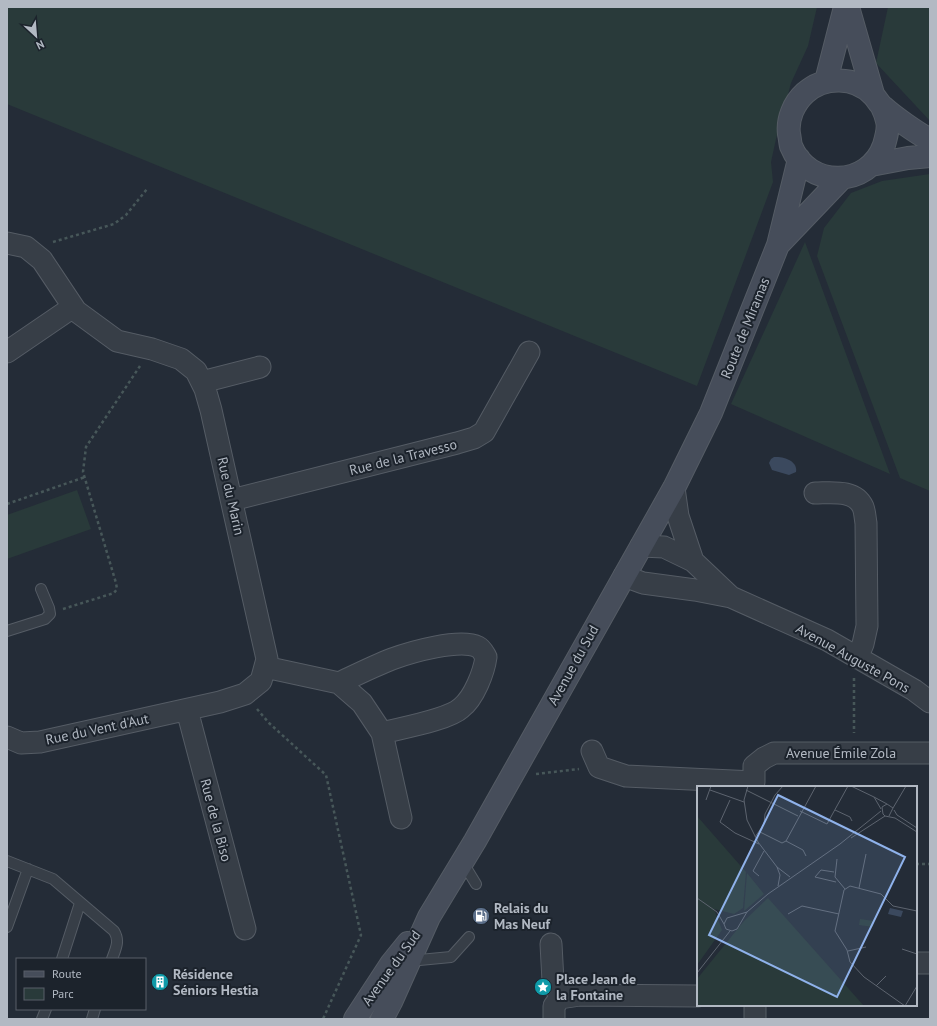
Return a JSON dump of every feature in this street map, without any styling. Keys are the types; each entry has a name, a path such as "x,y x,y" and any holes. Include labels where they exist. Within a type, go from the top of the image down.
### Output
{"main road":[{"path":"826,81 847,7"},
{"path":"847,7 878,100 888,122 887,137 881,153 872,165 858,174 842,178 826,177 811,170 799,159 791,145 788,129 791,113 799,99 811,88 826,81 842,80 857,84 878,100 921,136 930,140"},
{"path":"872,165 908,158 930,156"},
{"name":"Route de Miramas","path":"711,411 778,245 799,159"},
{"name":"Route de Miramas","path":"778,245 842,178"},
{"name":"Avenue du Sud","path":"382,1019 429,917 674,488 711,411"},
{"name":"Avenue du Sud","path":"355,1019 392,964 429,917"}],"street":[{"name":"Rue du Marin","path":"7,243 26,247 42,260 76,311 117,341 152,349 181,360 196,371 202,382 211,410 267,659 261,681 246,694 187,710"},
{"path":"7,352 73,307"},
{"name":"Rue de la Travesso","path":"232,500 474,438 484,432 529,352"},
{"path":"202,382 260,367"},
{"path":"674,488 678,516 692,561"},
{"path":"815,493 847,494 856,498 863,507 866,523 867,626 863,644 857,658"},
{"path":"641,546 664,547 692,561 731,597"},
{"path":"624,576 642,583 695,590 731,597"},
{"name":"Avenue Auguste Pons","path":"731,597 827,640 905,685 930,702"},
{"path":"338,683 392,659 425,649 453,644 468,644 480,648 486,657 484,668 469,700 461,709 449,715 382,733"},
{"path":"265,667 338,683 362,703 382,733 401,818"},
{"path":"905,685 930,681"},
{"name":"Rue du Vent d'Aut","path":"7,736 21,743 40,742 187,710"},
{"name":"Rue de la Biso","path":"187,710 245,930"},
{"name":"Avenue Émile Zola","path":"596,759 626,776 754,784 754,766 774,752 930,753"},
{"path":"551,944 553,981 560,998"},
{"path":"917,963 930,963"},
{"path":"554,1019 554,1006 560,998 580,995 697,996"},
{"path":"755,1019 756,1006"}],"lane":[{"path":"7,631 45,618 50,614 41,589"},
{"path":"7,861 52,879 114,931 118,937 117,946 112,958"},
{"path":"462,861 476,884"},
{"path":"7,927 28,869"},
{"path":"62,958 80,903"},
{"path":"409,961 451,957 469,937"}],"path":[{"path":"42,260 51,243 114,224 126,215 147,190"},
{"path":"50,614 114,593 117,589 83,472 86,447 152,349"},
{"path":"7,504 85,477"},
{"path":"854,753 854,679 857,658"},
{"path":"246,694 269,723 326,775 361,935 323,1019"},
{"path":"510,777 596,759"},
{"path":"917,864 930,864"}],"green space":[{"path":"7,7 817,7 808,46 791,83 776,139 771,162 773,182 697,386 7,104"},
{"path":"888,7 930,7 930,121 876,63"},
{"path":"930,174 930,491 900,478 817,256 824,228 851,193 882,181"},
{"path":"805,242 890,474 731,404"},
{"path":"77,490 91,529 7,559 7,515"}],"water":[{"path":"774,457 786,458 793,462 796,472 789,475 772,470 769,463"}],"place":[{"name":"Relais du Mas Neuf","path":"481,916"},
{"name":"Résidence Séniors Hestia","path":"160,982"},
{"name":"Place Jean de la Fontaine","path":"543,987"}]}
